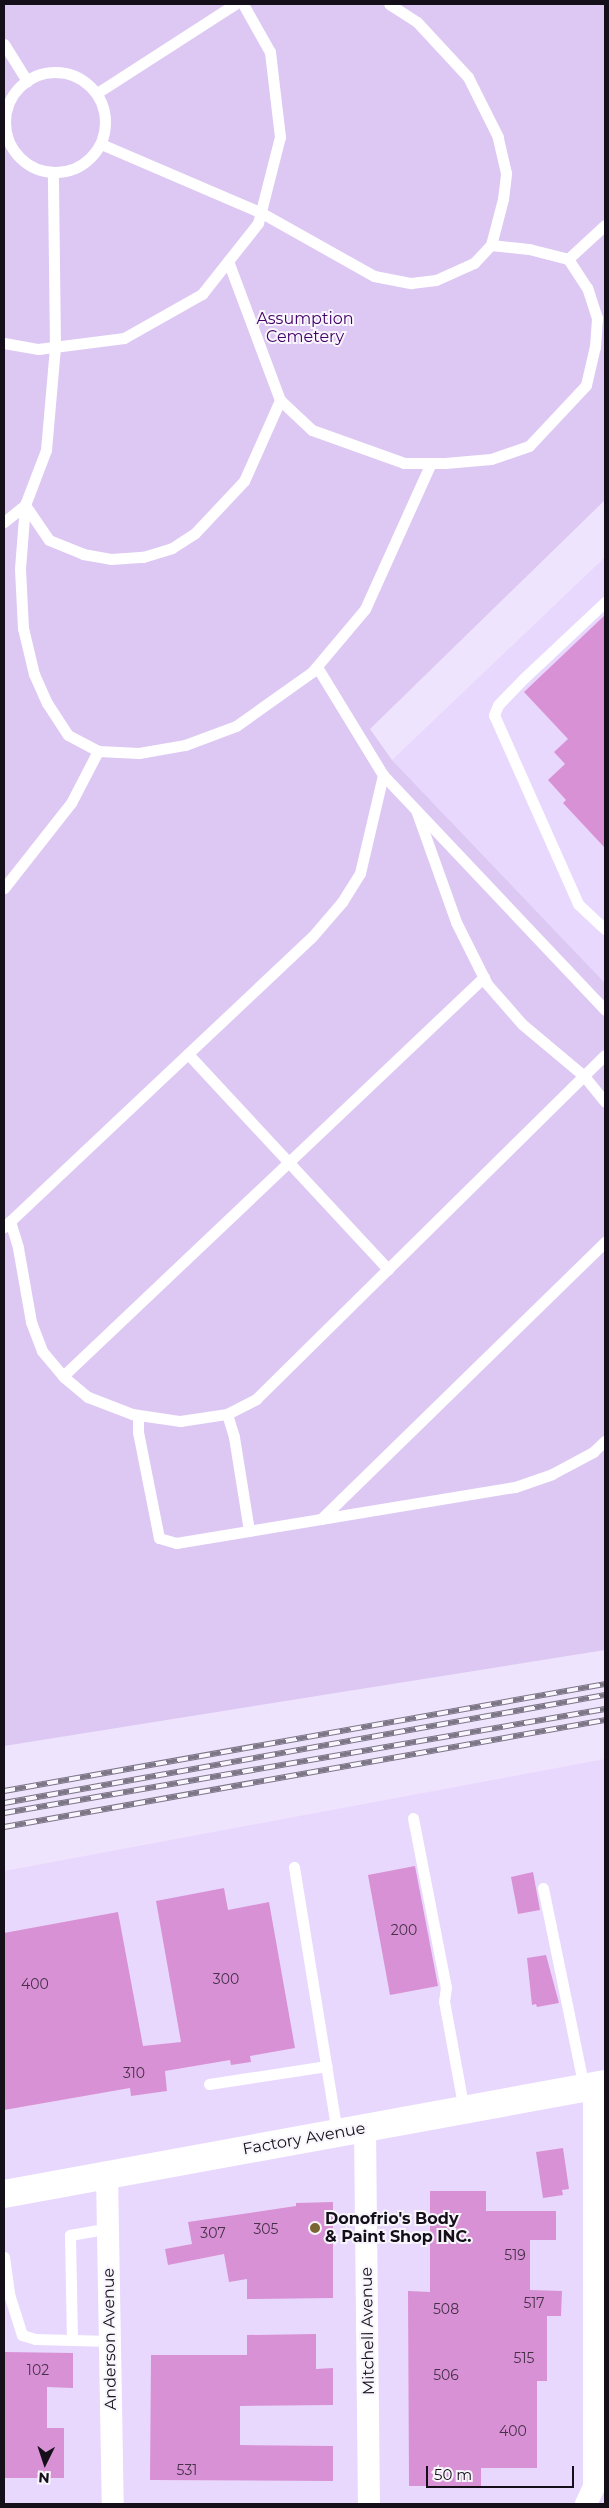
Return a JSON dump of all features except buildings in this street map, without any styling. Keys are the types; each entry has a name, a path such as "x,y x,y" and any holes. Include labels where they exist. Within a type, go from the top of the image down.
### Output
{"street":[{"name":"Factory Avenue","path":"4,2194 594,2086"},
{"path":"586,2504 594,2487 600,2248 594,2086"},
{"name":"Mitchell Avenue","path":"365,2128 369,2504"},
{"name":"Anderson Avenue","path":"107,2175 114,2504"}],"lane":[{"path":"96,93 235,4"},
{"path":"4,343 38,349 124,338 202,294 258,223 280,137 270,52 243,4"},
{"path":"101,144 260,212 374,276 411,283 436,280 474,263 491,244 503,199 506,173 498,137 468,76 418,22 389,4"},
{"path":"4,44 27,80"},
{"path":"56,72 72,74 96,93 106,118 101,144 81,165 53,172 25,162 8,149 5,123 6,111 14,94 27,80 56,72"},
{"path":"53,172 55,347 46,450 25,505 20,570 23,628 34,674 47,703 68,735 98,751 139,753 176,746 236,726 278,699 317,667 365,609 430,463"},
{"path":"568,260 605,225"},
{"path":"228,261 280,400 312,430 404,463 430,463 491,459 529,446 586,385 595,347 596,318 588,288 568,260 529,249 491,244"},
{"path":"25,505 49,540 83,554 112,560 143,557 172,548 196,533 244,481 280,400"},
{"path":"4,522 25,505"},
{"path":"605,602 524,678 498,706 494,715 578,904 605,929"},
{"path":"317,667 383,776 605,1010"},
{"path":"4,888 71,804 98,751"},
{"path":"383,776 360,873 342,902 311,938 7,1224 18,1248 31,1322 42,1351 63,1376 88,1397 138,1415 180,1421 227,1414 256,1399 605,1055"},
{"path":"416,810 456,922 484,977 522,1024 584,1076 605,1102"},
{"path":"63,1376 484,977"},
{"path":"188,1054 388,1269"},
{"path":"321,1519 605,1242"},
{"path":"227,1414 234,1437 249,1531"},
{"path":"138,1415 138,1432 159,1538 176,1543 515,1487 552,1474 593,1452 605,1441"},
{"path":"413,1818 446,1987 444,2001 464,2110"},
{"path":"294,1867 337,2133"},
{"path":"543,1888 594,2086"},
{"path":"209,2084 327,2066"},
{"path":"72,2340 70,2235 108,2228"},
{"path":"4,2257 9,2294 22,2335 35,2339 110,2341"}],"shaded area":[{"path":"605,557 605,983 392,760"},
{"path":"605,1759 605,2504 4,2504 4,1871"}],"green space":[{"name":"Assumption Cemetery","path":"4,4 605,4 605,500 370,729 392,760 605,983 605,1650 4,1746"}],"railway":[{"path":"4,1791 605,1684"},
{"path":"4,1803 605,1695"},
{"path":"4,1813 605,1709"},
{"path":"4,1827 605,1720"}],"place":[{"name":"Donofrio's Body & Paint Shop INC.","path":"315,2228"}]}
